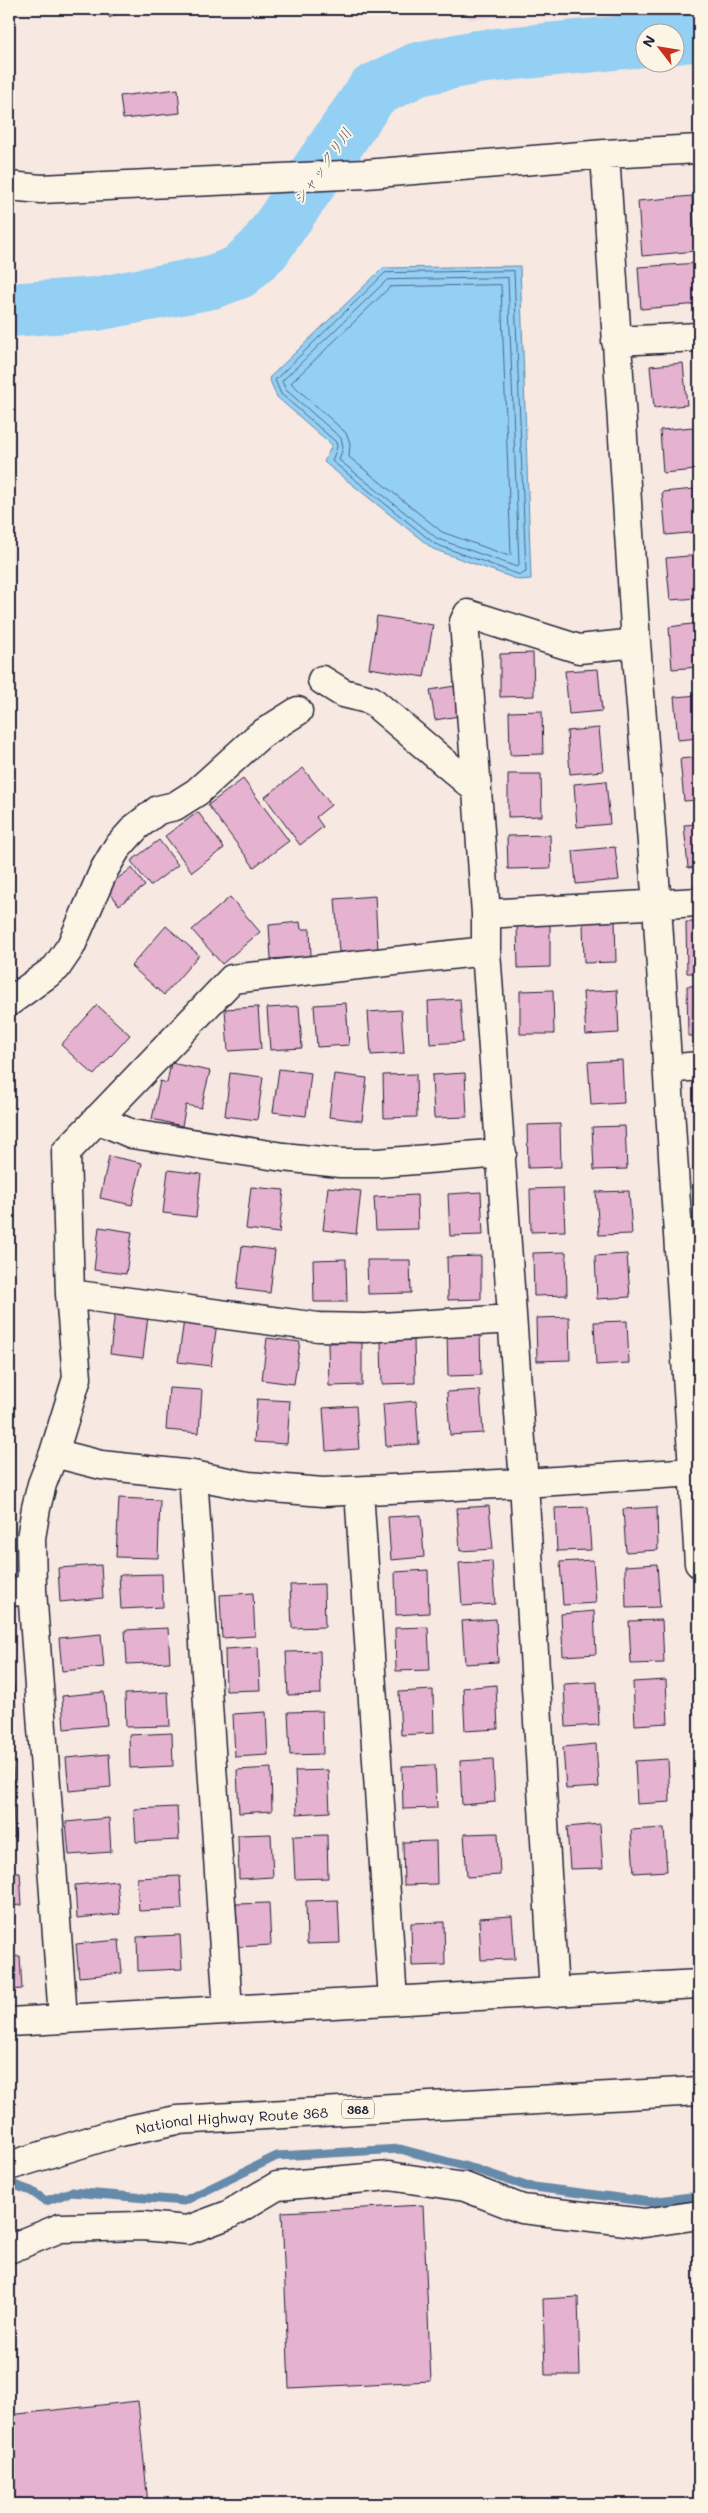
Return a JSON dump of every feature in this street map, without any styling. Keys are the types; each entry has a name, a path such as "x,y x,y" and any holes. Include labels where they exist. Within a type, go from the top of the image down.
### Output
{"main road":[{"path":"9,186 41,189 366,174 606,154 699,149"},
{"path":"606,154 616,341 636,644 657,905 699,1563"},
{"path":"616,341 699,336"},
{"path":"554,1993 524,1483 502,1153 486,951 486,914 464,622 468,614 579,649 636,644"},
{"path":"322,680 343,693 370,700 477,790"},
{"path":"9,1002 56,968 71,946 104,870 117,848 136,827 158,810 175,806 197,792 260,735 298,711"},
{"path":"486,914 699,902"},
{"path":"63,2018 20,1591 42,1484 54,1454 77,1378 70,1294 66,1152 232,979 486,951"},
{"path":"667,1069 699,1066"},
{"path":"97,1118 132,1134 283,1157 340,1163 378,1163 502,1153"},
{"path":"70,1294 318,1327 365,1328 512,1319"},
{"path":"54,1454 102,1465 193,1475 285,1490 359,1491 694,1472"},
{"path":"193,1475 228,2010"},
{"path":"359,1491 393,2000"},
{"path":"9,2022 699,1984"},
{"name":"National Highway Route 368","path":"15,2163 119,2132 177,2120 699,2091"},
{"path":"9,2249 60,2228 143,2226 188,2230 228,2216 277,2186 389,2176 465,2187 522,2209 644,2223 699,2215"}],"shaded area":[{"path":"467,9 570,9 468,20"}],"water":[{"path":"520,266 531,579 519,580 433,549 324,462 332,445 277,397 269,378 383,268"}],"building":[{"path":"103,9 122,9 110,18"},
{"path":"9,42 14,57 9,59"},
{"path":"178,89 180,113 123,119 120,96"},
{"path":"692,196 696,251 642,256 638,201"},
{"path":"699,263 699,304 641,309 638,267"},
{"path":"683,363 687,405 654,408 650,366"},
{"path":"693,427 696,470 663,473 660,430"},
{"path":"695,489 698,532 666,535 662,492"},
{"path":"699,555 699,598 670,600 666,558"},
{"path":"377,616 433,625 424,677 369,668"},
{"path":"699,623 699,667 672,669 669,627"},
{"path":"533,653 534,696 500,697 500,654"},
{"path":"598,669 602,711 569,714 565,671"},
{"path":"455,686 459,716 435,720 430,690"},
{"path":"699,695 699,738 678,740 674,697"},
{"path":"542,711 543,754 510,755 509,712"},
{"path":"599,728 603,771 570,774 567,731"},
{"path":"699,757 699,800 684,801 680,759"},
{"path":"303,768 331,805 316,817 323,827 300,845 265,797"},
{"path":"508,774 541,774 542,816 508,817"},
{"path":"243,779 289,841 254,867 208,805"},
{"path":"606,781 610,824 577,827 574,784"},
{"path":"198,812 224,848 192,872 165,836"},
{"path":"699,824 699,867 688,868 684,825"},
{"path":"550,835 551,868 508,869 507,836"},
{"path":"159,840 178,865 150,886 131,861"},
{"path":"615,847 619,880 576,884 573,851"},
{"path":"132,868 145,886 119,905 106,887"},
{"path":"375,896 378,950 339,952 335,899"},
{"path":"230,897 260,932 222,964 192,930"},
{"path":"615,919 616,962 584,963 583,920"},
{"path":"300,922 301,929 310,929 311,956 271,959 269,925"},
{"path":"686,922 699,922 699,973 687,973"},
{"path":"517,924 550,924 550,967 518,968"},
{"path":"166,926 199,955 164,995 131,966"},
{"path":"687,986 699,986 699,1036 688,1036"},
{"path":"553,990 554,1034 520,1034 520,991"},
{"path":"617,990 619,1033 586,1035 583,992"},
{"path":"460,999 463,1042 430,1044 428,1001"},
{"path":"346,1003 349,1045 317,1047 314,1005"},
{"path":"97,1005 130,1035 94,1075 61,1045"},
{"path":"299,1006 302,1048 270,1050 267,1008"},
{"path":"258,1007 261,1049 228,1051 225,1009"},
{"path":"401,1010 404,1053 371,1055 368,1012"},
{"path":"622,1060 624,1103 591,1105 588,1062"},
{"path":"171,1063 210,1071 201,1108 186,1105 182,1126 152,1119 160,1081 167,1083"},
{"path":"279,1069 311,1073 306,1116 273,1112"},
{"path":"230,1073 263,1077 257,1120 225,1116"},
{"path":"465,1073 467,1117 434,1118 432,1075"},
{"path":"334,1074 367,1078 362,1121 329,1117"},
{"path":"416,1074 417,1117 384,1118 383,1075"},
{"path":"560,1124 561,1167 528,1168 527,1125"},
{"path":"625,1126 627,1169 594,1170 592,1127"},
{"path":"699,1142 699,1186 698,1186 696,1143"},
{"path":"109,1156 142,1163 132,1205 100,1198"},
{"path":"168,1170 201,1174 196,1217 163,1213"},
{"path":"251,1187 284,1190 279,1233 246,1229"},
{"path":"328,1187 361,1191 356,1234 323,1230"},
{"path":"563,1188 565,1231 531,1232 530,1189"},
{"path":"629,1191 632,1234 599,1235 596,1192"},
{"path":"481,1192 483,1235 450,1236 448,1194"},
{"path":"417,1195 418,1229 376,1230 374,1197"},
{"path":"99,1227 132,1232 126,1274 94,1270"},
{"path":"242,1246 275,1250 270,1293 237,1289"},
{"path":"566,1252 567,1295 534,1296 533,1253"},
{"path":"627,1254 630,1297 597,1299 595,1256"},
{"path":"481,1256 481,1299 448,1300 447,1257"},
{"path":"346,1259 347,1302 314,1302 313,1260"},
{"path":"367,1260 410,1260 411,1293 368,1294"},
{"path":"115,1311 148,1316 143,1358 110,1354"},
{"path":"569,1317 570,1360 537,1361 536,1318"},
{"path":"184,1320 217,1323 211,1366 178,1362"},
{"path":"627,1321 629,1363 596,1365 594,1322"},
{"path":"480,1332 481,1375 448,1376 447,1333"},
{"path":"267,1338 300,1342 294,1384 262,1380"},
{"path":"414,1340 415,1383 382,1384 381,1341"},
{"path":"362,1342 362,1385 329,1386 328,1343"},
{"path":"169,1388 202,1390 199,1433 166,1430"},
{"path":"480,1390 483,1433 450,1435 447,1392"},
{"path":"257,1399 290,1401 287,1444 254,1442"},
{"path":"416,1401 419,1444 386,1446 383,1404"},
{"path":"356,1406 359,1449 326,1451 323,1408"},
{"path":"9,1441 13,1442 9,1489"},
{"path":"119,1498 160,1500 158,1558 116,1557"},
{"path":"489,1506 493,1549 460,1551 457,1508"},
{"path":"588,1507 591,1550 557,1551 555,1508"},
{"path":"657,1507 658,1550 626,1552 623,1509"},
{"path":"421,1515 424,1557 391,1560 388,1517"},
{"path":"593,1560 596,1603 563,1605 560,1562"},
{"path":"492,1561 495,1604 462,1606 459,1563"},
{"path":"657,1564 660,1607 626,1608 625,1566"},
{"path":"101,1565 103,1598 60,1602 58,1568"},
{"path":"428,1570 429,1613 396,1615 395,1572"},
{"path":"162,1574 163,1607 121,1609 119,1575"},
{"path":"324,1584 325,1627 292,1628 290,1585"},
{"path":"253,1593 255,1636 222,1638 220,1595"},
{"path":"594,1611 596,1654 563,1656 561,1614"},
{"path":"496,1619 498,1662 465,1664 462,1621"},
{"path":"662,1620 664,1663 631,1664 629,1621"},
{"path":"428,1627 430,1670 396,1671 395,1628"},
{"path":"168,1628 170,1662 127,1664 125,1630"},
{"path":"101,1634 104,1667 62,1671 59,1638"},
{"path":"258,1647 260,1690 226,1691 225,1649"},
{"path":"320,1651 321,1694 288,1695 286,1652"},
{"path":"666,1680 668,1723 635,1725 633,1682"},
{"path":"597,1682 599,1725 566,1727 564,1684"},
{"path":"9,1685 14,1685 16,1718 9,1719"},
{"path":"496,1685 498,1729 465,1731 463,1688"},
{"path":"433,1690 434,1733 401,1735 399,1692"},
{"path":"104,1692 107,1725 64,1729 62,1696"},
{"path":"168,1692 170,1726 126,1727 125,1694"},
{"path":"322,1711 323,1754 290,1755 288,1712"},
{"path":"266,1712 268,1755 235,1757 233,1714"},
{"path":"172,1733 173,1766 130,1768 129,1735"},
{"path":"596,1744 599,1787 566,1789 563,1747"},
{"path":"9,1751 12,1751 14,1784 9,1785"},
{"path":"109,1754 111,1787 69,1791 66,1758"},
{"path":"493,1759 495,1802 462,1805 460,1761"},
{"path":"668,1759 670,1802 637,1804 635,1761"},
{"path":"435,1765 437,1808 403,1809 402,1766"},
{"path":"271,1768 272,1811 239,1813 237,1770"},
{"path":"328,1770 330,1812 297,1814 295,1771"},
{"path":"9,1804 13,1804 15,1837 9,1838"},
{"path":"177,1807 179,1840 136,1842 134,1809"},
{"path":"109,1818 111,1852 69,1855 66,1822"},
{"path":"600,1824 603,1868 570,1869 567,1827"},
{"path":"664,1828 667,1871 634,1873 631,1830"},
{"path":"498,1833 500,1875 467,1877 464,1834"},
{"path":"271,1834 273,1877 239,1879 238,1835"},
{"path":"327,1835 328,1878 295,1879 293,1836"},
{"path":"436,1841 437,1884 404,1885 403,1842"},
{"path":"9,1872 20,1872 22,1905 9,1906"},
{"path":"180,1876 182,1909 139,1911 137,1878"},
{"path":"117,1881 120,1914 77,1918 75,1885"},
{"path":"338,1900 340,1943 307,1944 306,1901"},
{"path":"269,1903 271,1945 238,1947 236,1904"},
{"path":"512,1916 515,1959 481,1960 479,1918"},
{"path":"444,1922 445,1965 412,1966 411,1923"},
{"path":"180,1935 182,1969 138,1971 137,1937"},
{"path":"119,1940 122,1973 79,1977 76,1944"},
{"path":"20,1956 22,1989 9,1990 9,1957"},
{"path":"423,2205 431,2381 289,2388 282,2212"},
{"path":"578,2297 580,2375 545,2375 543,2299"},
{"path":"138,2401 148,2504 9,2504 9,2415"}],"waterway":[{"name":"シャックリ川","path":"686,36 699,34"},
{"name":"シャックリ川","path":"9,310 96,304 212,282 239,272 264,249 373,91 418,69 477,57 636,41"},
{"path":"9,2183 31,2191 46,2201 71,2192 184,2201 277,2156 400,2149 475,2169 526,2186 650,2202 699,2196"}]}
